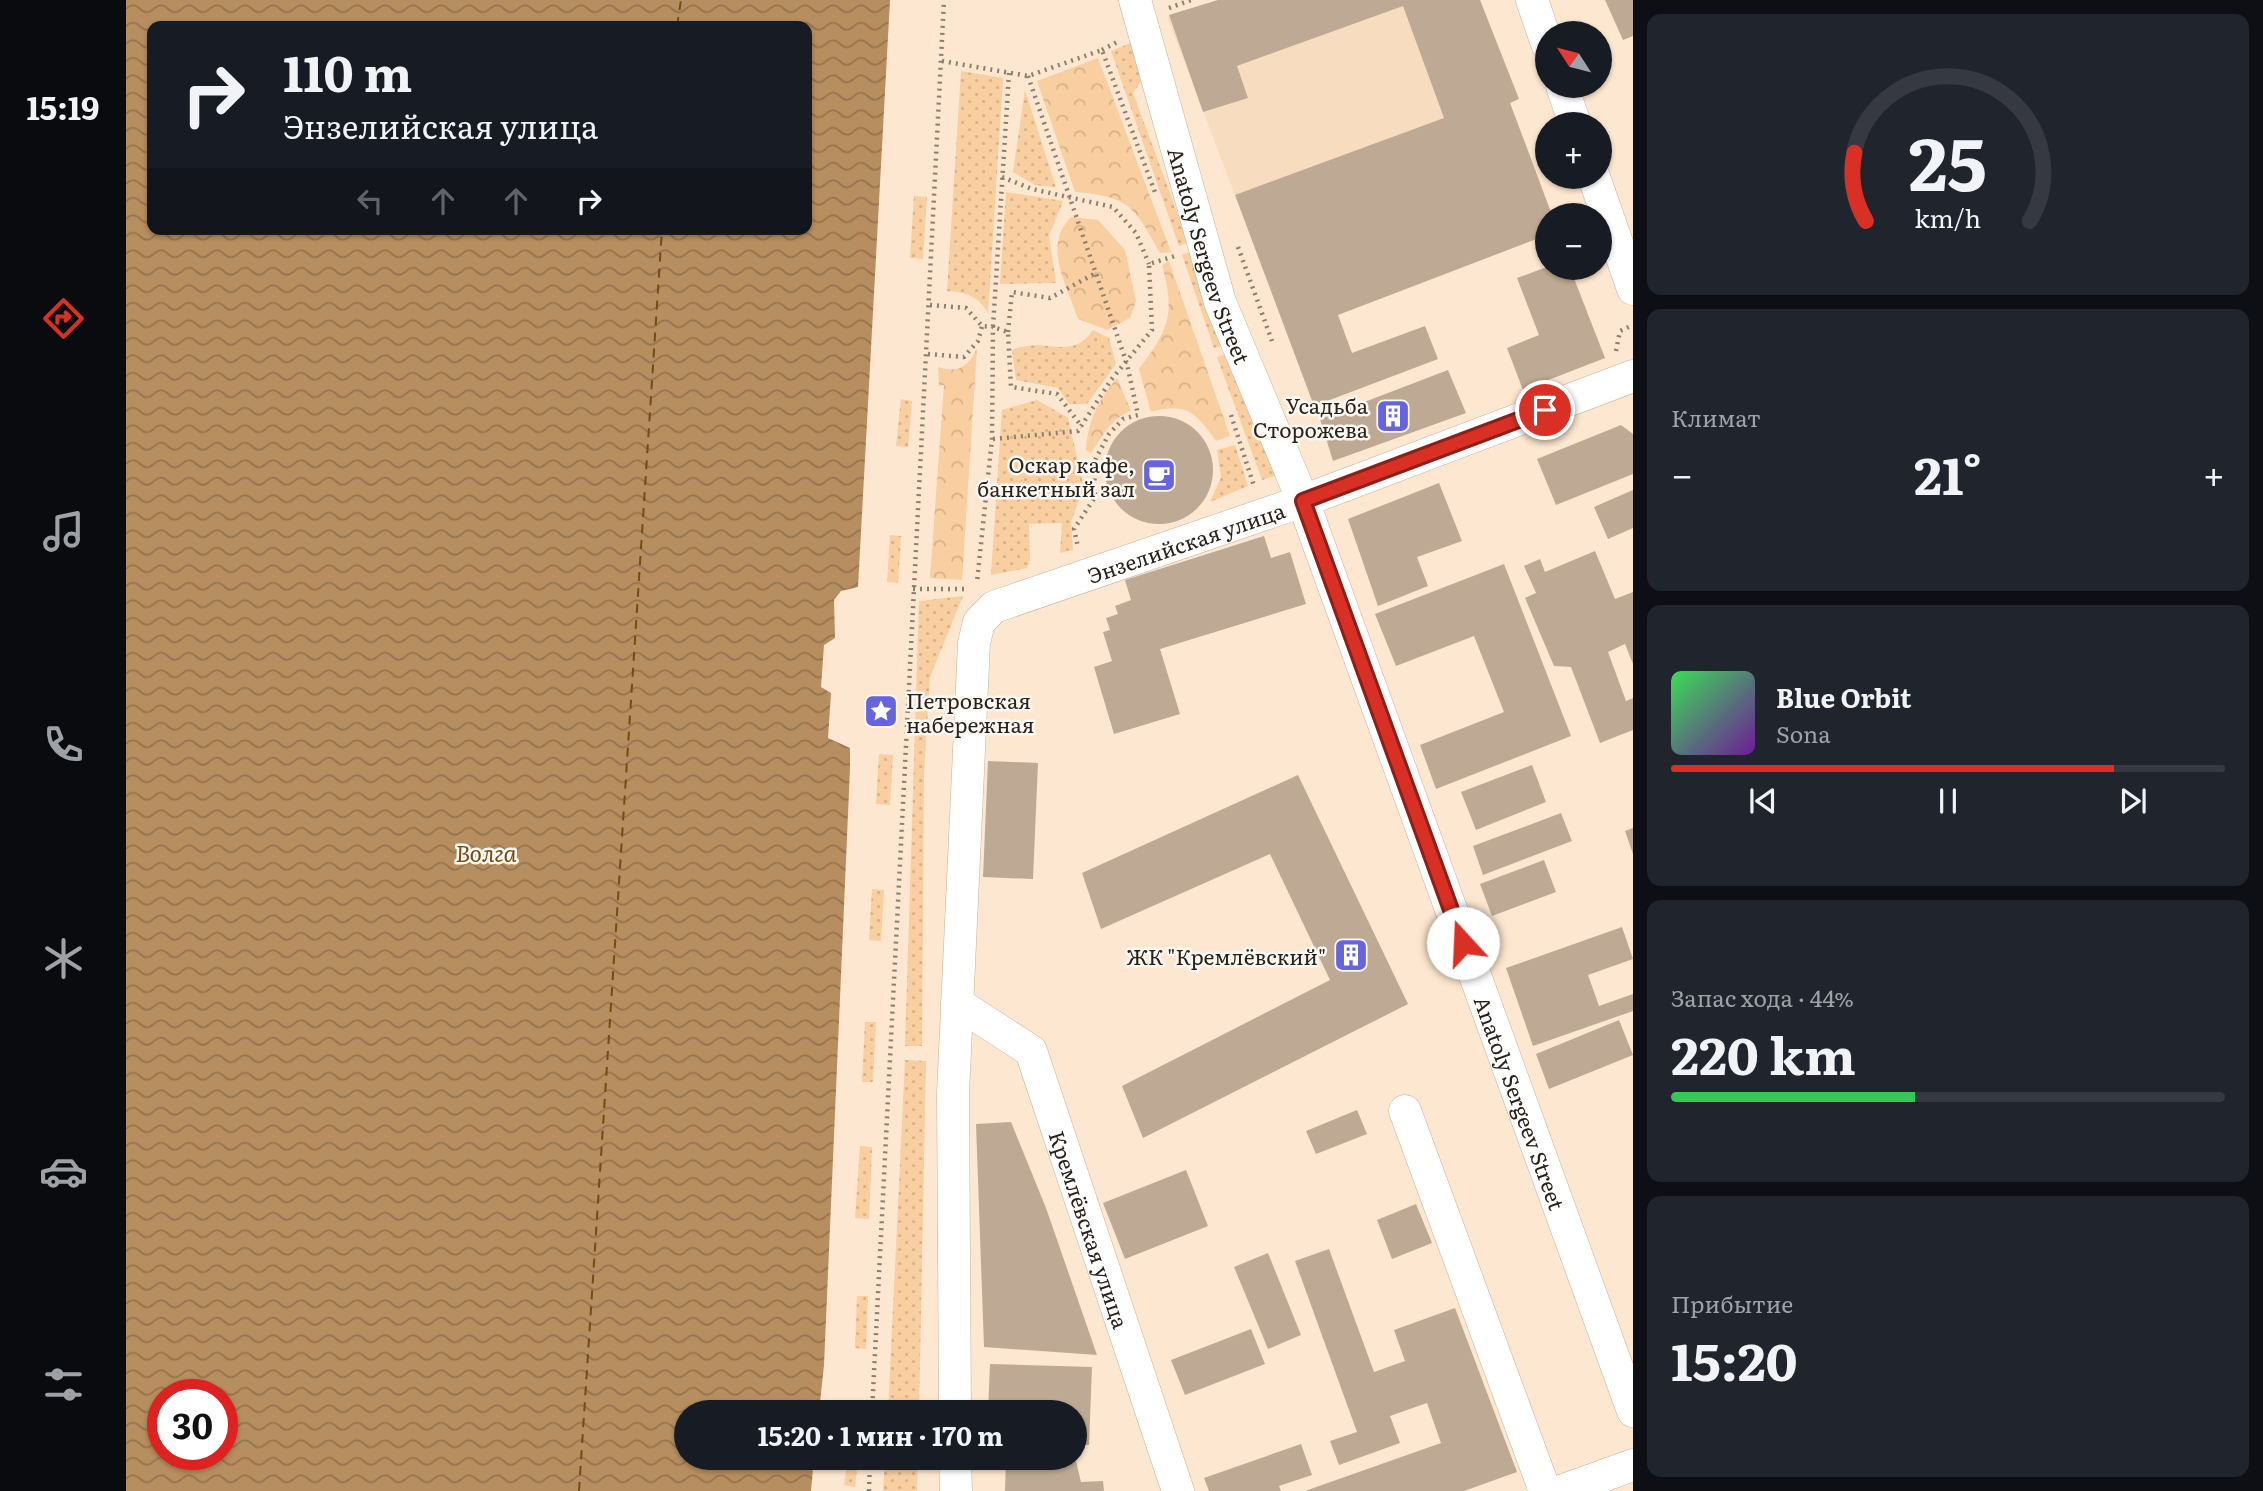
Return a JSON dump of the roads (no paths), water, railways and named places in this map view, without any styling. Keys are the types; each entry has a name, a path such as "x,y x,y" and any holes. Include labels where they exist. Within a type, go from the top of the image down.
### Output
{"street":[{"name":"Anatoly Sergeev Street","path":"1135,0 1220,302 1303,501 1633,1411"},
{"path":"1532,0 1539,21"},
{"path":"1598,189 1633,289"},
{"name":"Энзелийская улица","path":"957,1003 974,643 979,622 994,607 1303,501 1624,365"},
{"path":"955,1400 953,1094 957,1003"},
{"name":"Кремлёвская улица","path":"957,1003 1031,1051 1178,1491"},
{"path":"1405,1111 1545,1491"},
{"path":"1561,1491 1633,1465"},
{"path":"955,1470 956,1491"}],"water":[{"name":"Волга","path":"126,0 890,0 858,587 841,591 834,600 835,638 824,645 821,687 831,693 828,738 850,748 850,768 820,1400 674,1400 674,1470 813,1470 811,1491 126,1491"}],"place":[{"name":"Усадьба Сторожева","path":"1393,416"},
{"name":"Оскар кафе, банкетный зал","path":"1159,475"},
{"name":"Петровская набережная","path":"881,711"},
{"name":"ЖК \"Кремлёвский\"","path":"1351,955"}]}
